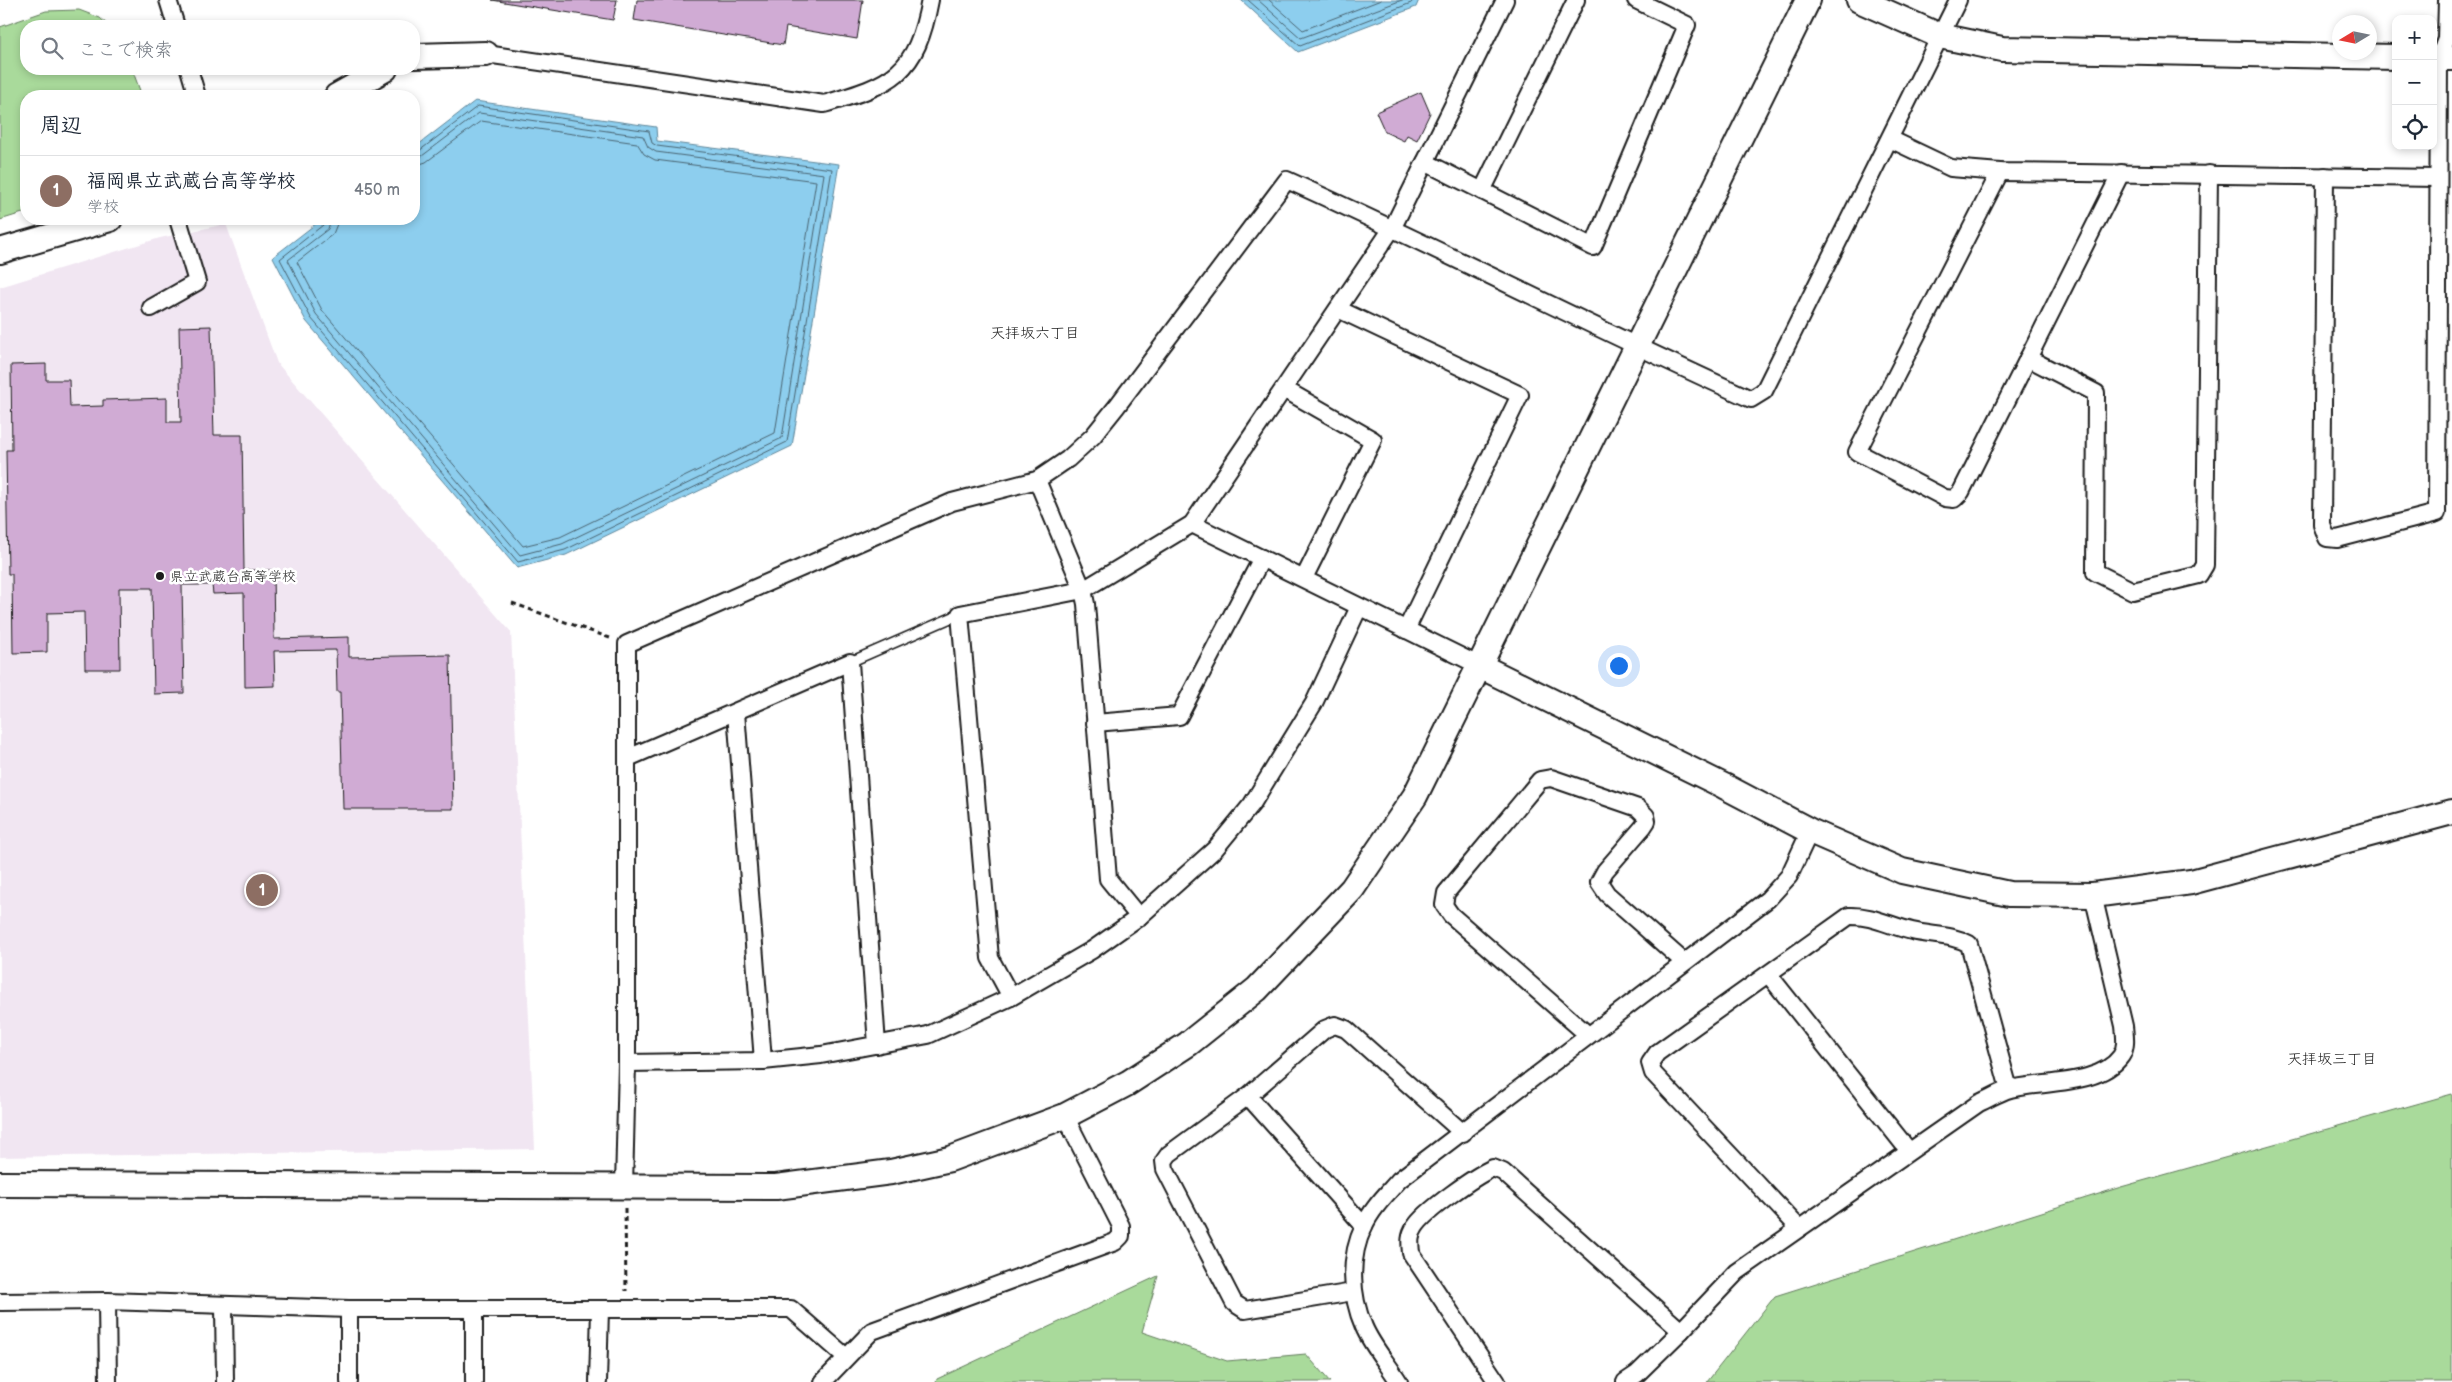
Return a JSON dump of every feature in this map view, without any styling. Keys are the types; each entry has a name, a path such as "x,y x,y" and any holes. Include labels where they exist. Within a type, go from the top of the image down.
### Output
{"street":[{"path":"168,0 174,20"},
{"path":"420,56 486,54 824,104 866,92 900,73 916,49 925,27 930,0"},
{"path":"1011,998 990,958 960,614 1083,590 1192,524 1393,227 1505,0"},
{"path":"1482,191 1576,0"},
{"path":"1425,162 1592,247 1687,25 1636,0"},
{"path":"0,1184 776,1187 891,1172 950,1159 1065,1116 1128,1083 1188,1044 1257,989 1352,889 1414,796 1808,0"},
{"path":"1859,0 1940,36 2002,49 2392,57"},
{"path":"624,1187 627,1063 628,644 952,502 1037,480 1068,459 1093,436 1287,180 1393,227 1636,347 1751,399 1764,391 1958,0"},
{"path":"2325,176 2322,525 2327,538 2337,539 2437,514 2438,178 2441,58 2446,40 2446,0"},
{"path":"191,75 195,90"},
{"path":"348,90 374,75"},
{"path":"1890,139 1951,168 2000,172 2438,178"},
{"path":"2000,172 1857,452 1945,498 1954,499 1960,492 2120,173"},
{"path":"2028,358 2096,393 2095,572 2133,591 2200,575 2205,565 2209,174"},
{"path":"0,251 89,225"},
{"path":"151,308 197,282 180,225"},
{"path":"1338,309 1520,395 1406,630"},
{"path":"1284,389 1372,440 1304,578"},
{"path":"1037,480 1083,590 1086,604 1108,879 1139,917"},
{"path":"1192,524 1715,781 1810,831 1902,871 2009,894 2093,895 2191,882 2452,812"},
{"path":"1095,723 1179,716 1262,558"},
{"path":"627,1063 763,1062 820,1055 928,1035 1011,998 1092,950 1139,917 1215,849 1252,804 1314,702 1359,607"},
{"path":"628,758 850,662 877,1045"},
{"path":"736,712 763,1062"},
{"path":"1588,1035 1451,915 1444,905 1446,893 1540,780 1551,778 1638,808 1646,816 1647,821 1643,827 1605,871 1599,882 1606,894 1684,962"},
{"path":"1399,1382 1364,1327 1353,1292 1354,1258 1364,1226 1380,1202 1400,1180 1768,899 1789,876 1810,831"},
{"path":"1625,1382 1637,1374 1736,1272 1798,1227 1979,1103 2009,1089 2096,1075 2111,1066 2121,1055 2125,1043 2124,1026 2093,895"},
{"path":"1798,1227 1653,1073 1650,1063 1657,1053 1769,975 1849,916 1864,916 1913,932 1958,938 1968,944 2009,1089"},
{"path":"1769,975 1909,1151"},
{"path":"1353,1292 1245,1310 1234,1303 1165,1169 1164,1161 1168,1154 1248,1096 1325,1029 1335,1024 1346,1029 1463,1133"},
{"path":"1248,1096 1364,1226"},
{"path":"824,1382 872,1332 1115,1242 1121,1236 1121,1226 1065,1116"},
{"path":"1498,1382 1411,1253 1409,1239 1422,1218 1482,1173 1493,1168 1503,1172 1680,1331"},
{"path":"0,1302 107,1301 350,1309 790,1309 846,1357"},
{"path":"107,1301 108,1382"},
{"path":"224,1306 225,1382"},
{"path":"349,1382 350,1309"},
{"path":"474,1309 474,1382"},
{"path":"598,1382 600,1309"}],"lane":[{"path":"850,662 960,614"}],"path":[{"path":"512,603 628,644"},
{"path":"624,1187 627,1310"}],"shaded area":[{"path":"226,225 277,363 511,632 535,1149 0,1157 0,287 160,238"}],"green space":[{"path":"79,10 102,20 20,20 46,11"},
{"path":"20,20 20,75 134,75 140,90 20,90 20,214 0,220 0,27"},
{"path":"2452,1094 2452,1382 1707,1382 1775,1296 2121,1187"},
{"path":"1158,1276 1142,1332 1227,1361 1306,1354 1330,1382 936,1382 937,1379"}],"water":[{"path":"1241,0 1419,0 1416,7 1298,52"},
{"path":"475,101 656,127 657,141 839,164 792,446 566,555 517,568 306,321 273,257 314,225 420,225 420,143"}],"building":[{"path":"492,0 617,0 613,20"},
{"path":"637,0 863,0 857,39 786,27 783,45 634,20"},
{"path":"1421,92 1430,113 1417,140 1407,135 1404,141 1385,132 1376,112"},
{"path":"211,326 214,435 242,435 244,570 273,570 274,639 349,637 349,657 450,655 453,809 343,809 340,692 337,692 336,650 274,651 275,686 245,687 244,593 213,594 212,585 182,585 184,693 154,694 152,588 119,588 120,669 85,669 84,612 47,613 47,652 13,653 12,574 8,574 6,450 12,450 11,365 46,364 46,380 69,380 70,407 103,406 103,400 167,398 167,422 181,422 179,327"}],"place":[{"name":"県立武蔵台高等学校","path":"160,576"},
{"name":"福岡県立武蔵台高等学校","path":"262,890"}],"district":[{"name":"天拝坂六丁目","path":"1035,333"},
{"name":"天拝坂三丁目","path":"2332,1059"}]}
